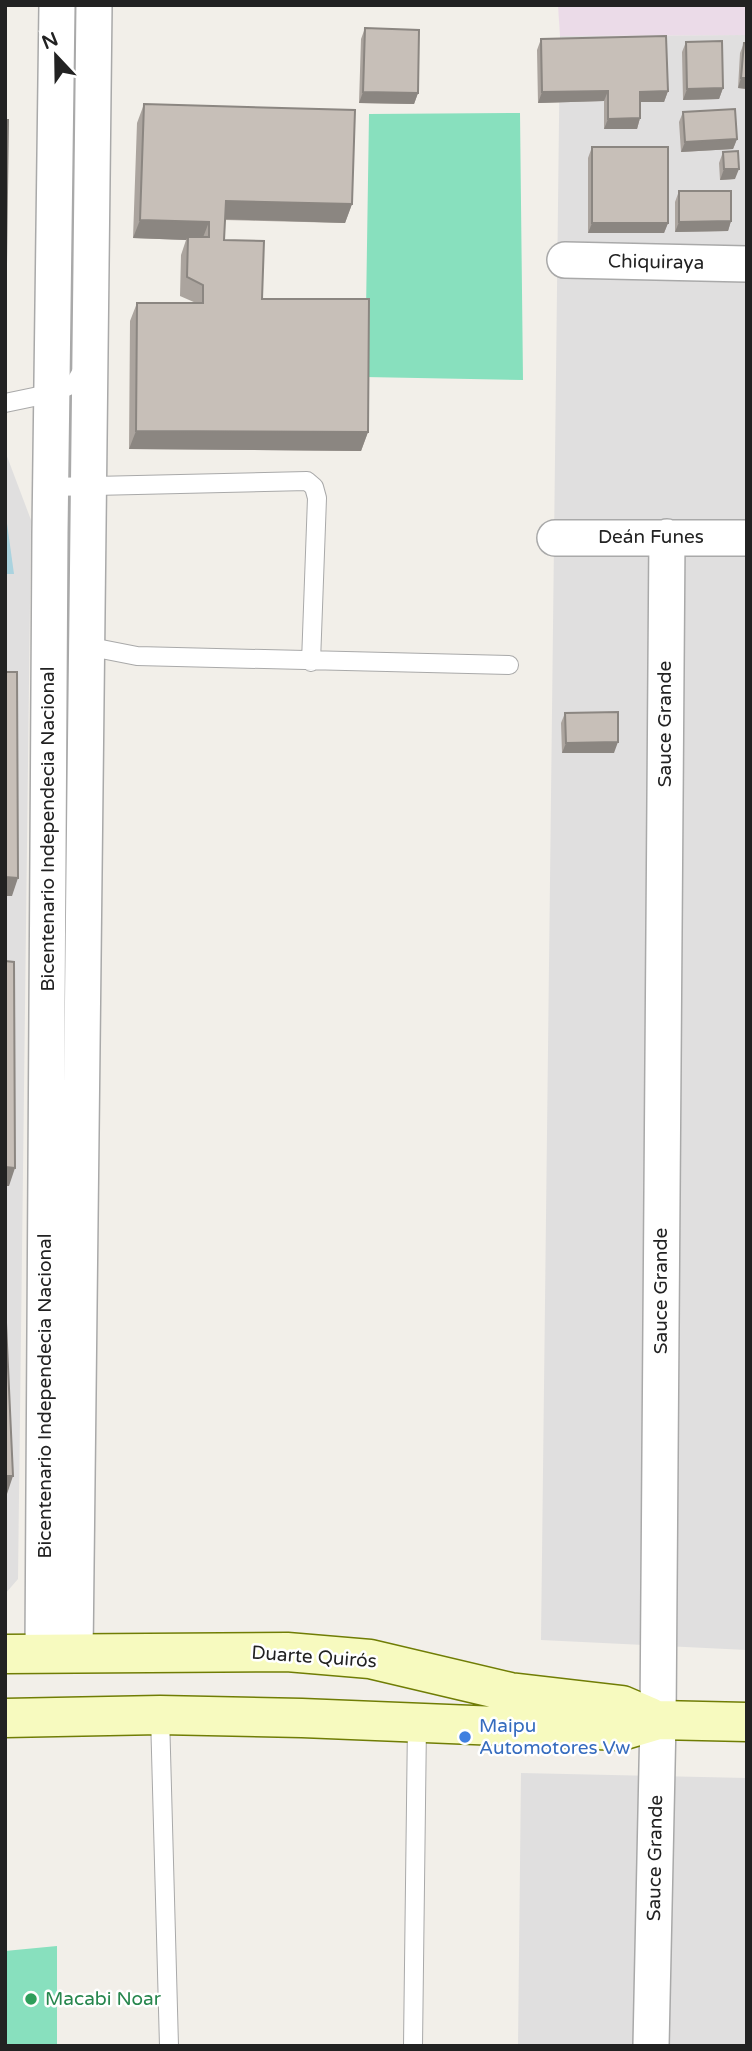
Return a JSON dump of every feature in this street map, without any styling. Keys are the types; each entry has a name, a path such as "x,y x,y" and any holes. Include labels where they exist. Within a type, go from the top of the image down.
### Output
{"main road":[{"name":"Duarte Quirós","path":"5,1654 287,1653 370,1658 510,1692 622,1706 658,1720"},
{"name":"Duarte Quirós","path":"5,1718 160,1715 621,1731 658,1720 747,1722"}],"street":[{"name":"Bicentenario Independecia Nacional","path":"57,5 50,533 59,1653"},
{"name":"Bicentenario Independecia Nacional","path":"59,1653 86,646 94,5"},
{"name":"Chiquiraya","path":"565,260 747,264"},
{"path":"50,533 86,646"},
{"name":"Sauce Grande","path":"651,2046 658,1720 667,537"},
{"name":"Deán Funes","path":"555,538 747,538"}],"lane":[{"path":"5,403 53,393 75,383 90,357"},
{"path":"51,487 307,481 314,487 317,498 312,662"},
{"path":"86,646 137,656 509,665"},
{"path":"160,1715 169,2046"},
{"path":"413,2046 417,1723"}],"shaded area":[{"path":"558,5 747,5 747,35 560,36"},
{"path":"747,35 747,1650 541,1640 560,36"},
{"path":"5,451 31,520 18,1579 5,1594"},
{"path":"521,1773 747,1778 747,2046 518,2046"}],"green space":[{"path":"520,113 523,380 365,377 369,114"},
{"name":"Macabi Noar","path":"57,1946 57,2046 5,2046 5,1951"}],"water":[{"path":"5,509 14,574 5,574"}],"building":[{"path":"365,28 419,30 418,93 363,92"},
{"path":"666,36 668,91 640,92 640,118 608,119 608,91 542,92 541,39"},
{"path":"722,41 723,88 687,89 686,42"},
{"path":"744,43 747,43 747,78 741,78"},
{"path":"144,104 355,110 352,204 226,201 224,240 264,241 262,299 369,299 368,432 136,431 137,303 203,303 203,285 187,277 188,237 209,237 209,222 140,220"},
{"path":"735,109 737,139 685,142 683,112"},
{"path":"5,120 8,120 6,264 5,264"},
{"path":"592,147 668,147 668,223 592,223"},
{"path":"738,151 739,169 724,169 723,152"},
{"path":"679,191 731,191 731,221 679,222"},
{"path":"5,672 17,672 18,878 5,877"},
{"path":"618,712 618,742 566,743 565,713"},
{"path":"5,961 14,962 15,1168 5,1167"},
{"path":"5,1301 13,1476 5,1476"}],"place":[{"name":"Maipu Automotores Vw","path":"465,1737"},
{"name":"Macabi Noar","path":"31,1999"}]}
